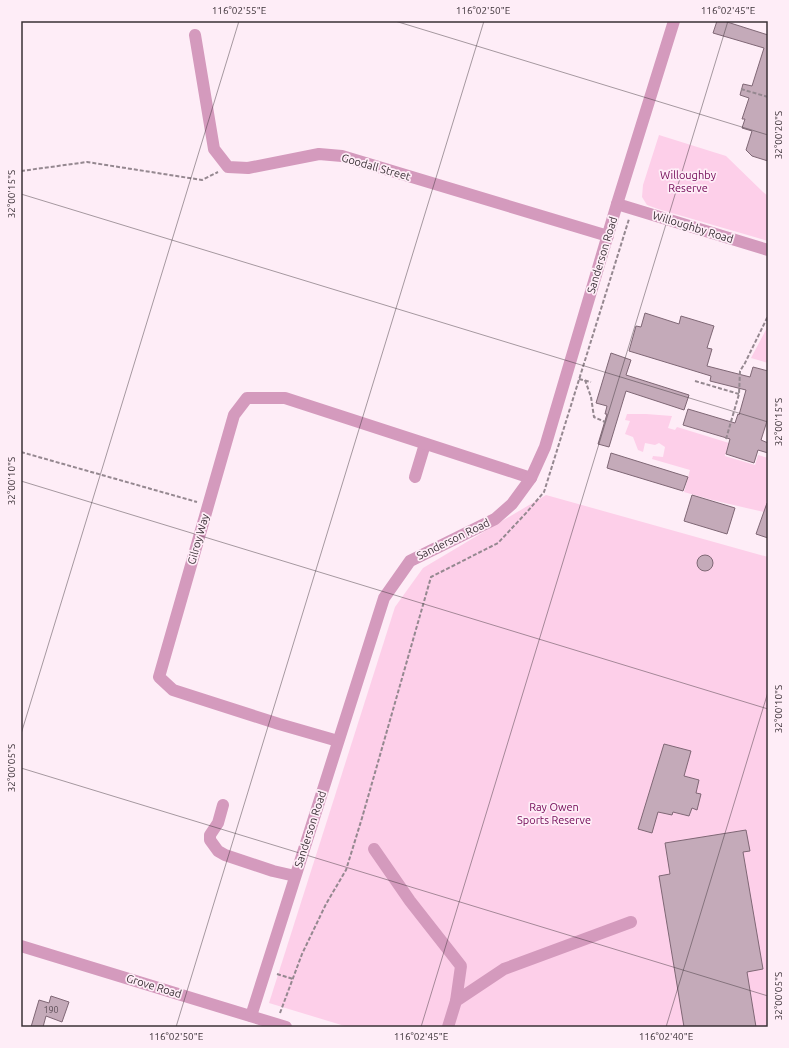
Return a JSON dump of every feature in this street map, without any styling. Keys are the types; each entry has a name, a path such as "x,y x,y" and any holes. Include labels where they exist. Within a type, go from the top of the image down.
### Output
{"street":[{"name":"Sanderson Road","path":"251,1016 384,598 410,561 495,519 512,504 531,478 545,447 617,204 674,21"},
{"path":"195,35 214,149 228,167"},
{"name":"Goodall Street","path":"228,167 248,168 319,154 342,156 608,236"},
{"name":"Willoughby Road","path":"617,204 768,250"},
{"name":"Gilroy Way","path":"338,741 173,690 159,677 234,415 247,398 285,398 531,478"},
{"path":"415,477 425,444"},
{"path":"223,804 218,823 210,835 210,840 218,851 225,855 273,871 295,876"},
{"path":"374,850 410,901 461,966 456,1001 448,1027"},
{"path":"456,1001 504,969 631,922"},
{"name":"Grove Road","path":"21,946 286,1027"}],"path":[{"path":"741,89 768,97"},
{"path":"21,171 87,162 202,180 228,167"},
{"path":"279,1016 302,954 326,904 346,870 431,577 498,543 528,512 544,492 632,209"},
{"path":"726,439 739,394 740,371 768,316"},
{"path":"585,380 591,397 594,417 605,422"},
{"path":"695,381 739,394"},
{"path":"21,452 208,505"},
{"path":"265,971 293,979"}],"green space":[{"name":"Willoughby Reserve","path":"659,135 726,156 768,196 768,241 647,205 642,197 643,185"},
{"path":"768,326 768,363 751,358"},
{"path":"627,414 672,416 668,428 675,430 677,427 729,443 725,456 755,465 758,455 768,458 768,513 684,492 690,470 652,459 653,456 663,457 665,447 659,443 655,445 645,443 643,452 638,450 633,437 625,434 630,421 625,420"},
{"name":"Ray Owen Sports Reserve","path":"546,495 768,557 768,1027 348,1027 269,1003 395,607 423,568"}],"building":[{"path":"717,21 724,21 768,35 768,161 752,156 746,150 752,131 742,128 745,119 742,119 749,98 740,95 743,84 752,86 764,48 713,33"},
{"path":"645,313 679,324 681,316 714,326 707,348 712,349 707,366 750,377 753,367 768,371 768,418 761,440 768,443 768,453 758,450 754,463 726,454 730,439 683,425 688,409 735,423 738,414 739,415 746,390 710,381 711,376 629,351 636,326 641,327"},
{"path":"611,353 631,360 626,375 689,395 684,410 626,391 609,447 598,444 607,414 605,414 607,406 596,403"},
{"path":"611,453 688,477 683,491 607,468"},
{"path":"692,495 735,508 727,534 684,521"},
{"path":"767,503 768,504 768,538 756,534"},
{"path":"702,555 708,555 713,560 711,569 708,571 702,571 697,566 697,560"},
{"path":"664,744 691,751 684,776 699,780 696,793 701,794 697,810 692,808 689,816 673,812 672,815 658,812 652,833 638,829"},
{"path":"746,830 750,851 743,852 763,969 747,972 756,1027 684,1027 659,876 670,874 665,843"},
{"path":"51,996 69,1002 62,1022 46,1016 43,1027 31,1027 39,1000 49,1003"}]}
